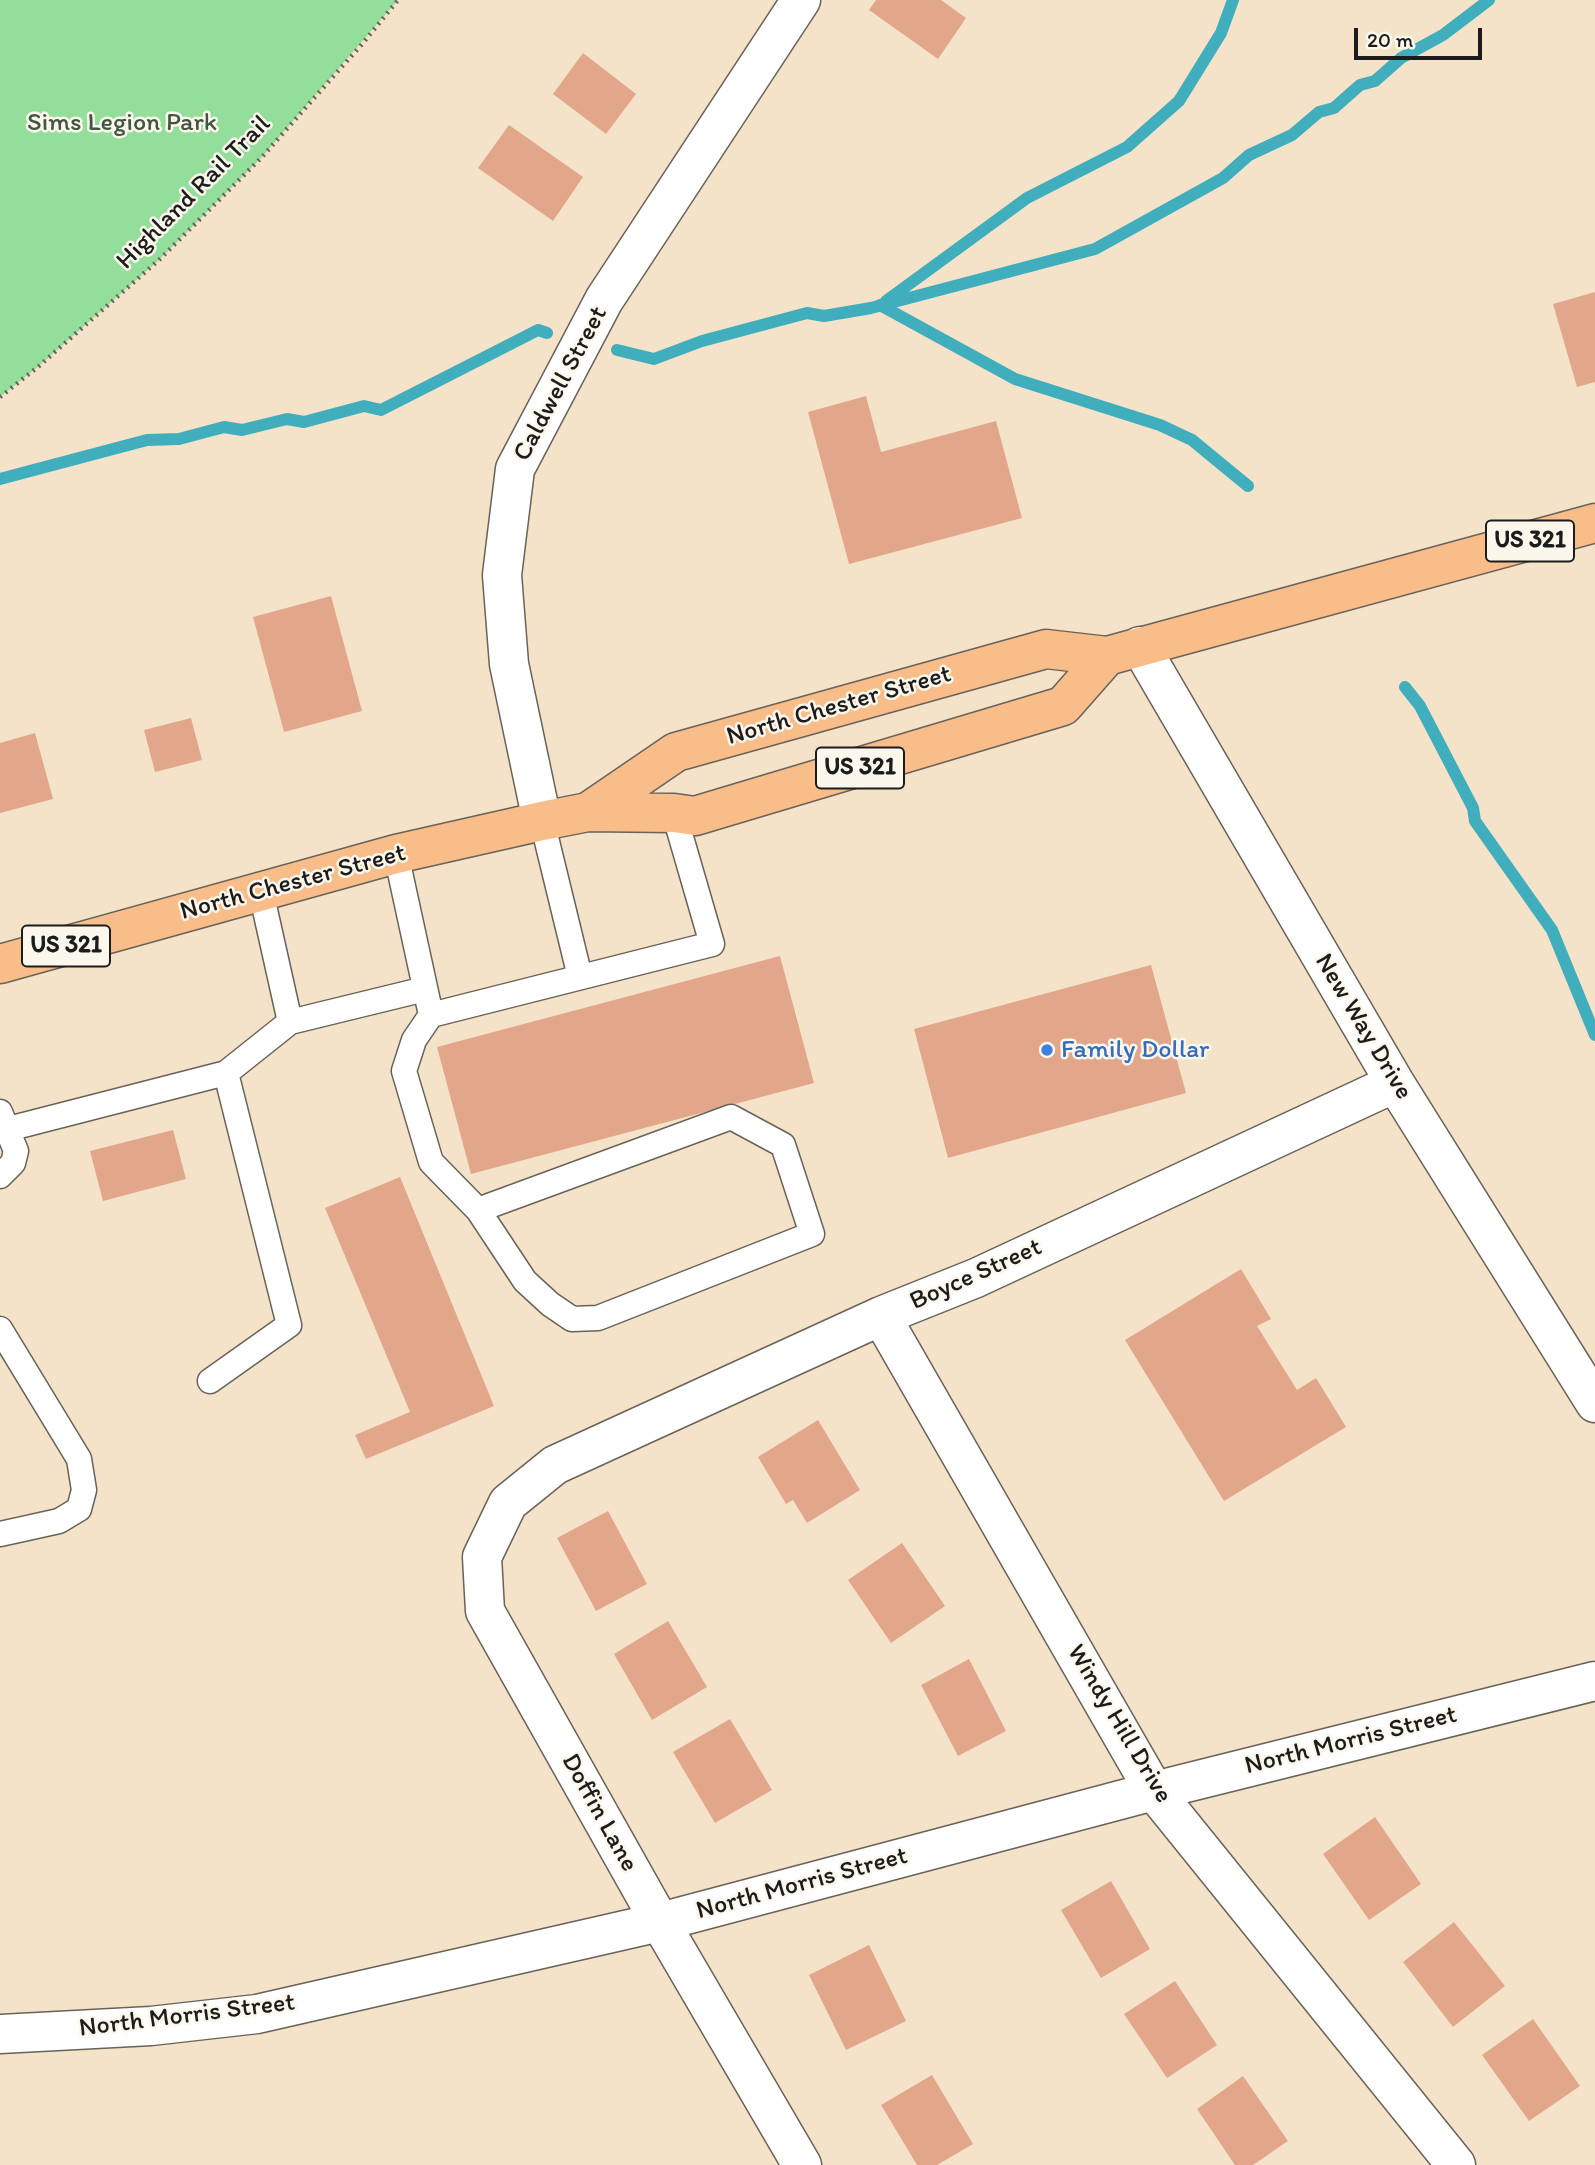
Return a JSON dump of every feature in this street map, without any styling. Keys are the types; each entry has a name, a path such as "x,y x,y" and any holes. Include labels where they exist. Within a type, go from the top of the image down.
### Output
{"main road":[{"name":"North Chester Street","path":"588,813 676,751 1046,649 1124,651 1595,523"},
{"name":"North Chester Street","path":"0,964 396,854 542,821 588,813 674,813 695,816 1063,706 1124,651"}],"street":[{"name":"Caldwell Street","path":"542,821 509,664 502,575 515,469 604,300 802,0"},
{"name":"New Way Drive","path":"1124,651 1595,1403"},
{"name":"Boyce Street","path":"555,1465 881,1316 976,1278 1395,1083"},
{"name":"Windy Hill Drive","path":"881,1316 1154,1791 1456,2165"},
{"name":"Doffin Lane","path":"555,1465 508,1503 482,1557 485,1611 660,1922 802,2165"},
{"name":"North Morris Street","path":"0,2034 151,2026 257,2014 660,1922 1154,1791 1595,1681"}],"lane":[{"path":"478,1210 731,1118 783,1145 812,1234 598,1318 572,1319 550,1304 525,1281 478,1210 431,1162 404,1071 414,1040 431,1016 712,944 674,813"},
{"path":"542,821 580,977"},
{"path":"396,854 431,1016"},
{"path":"261,892 290,1022"},
{"path":"0,1176 13,1163 16,1151 4,1121 226,1073 290,1022 425,989"},
{"path":"210,1381 289,1325 226,1073"},
{"path":"0,1329 79,1459 85,1490 79,1508 59,1521 0,1534"}],"path":[{"name":"Highland Rail Trail","path":"0,397 160,259 261,158 398,0"}],"green space":[{"name":"Sims Legion Park","path":"0,0 398,0 261,158 160,259 0,397"}],"building":[{"path":"876,0 941,0 966,18 938,59 869,10"},
{"path":"583,53 636,94 606,134 553,94"},
{"path":"509,125 583,177 553,221 478,168"},
{"path":"1595,292 1595,382 1577,387 1553,304"},
{"path":"866,396 881,452 996,421 1022,518 849,564 808,412"},
{"path":"331,596 362,711 284,732 253,617"},
{"path":"191,718 202,760 155,772 144,730"},
{"path":"35,733 53,799 0,813 0,743"},
{"path":"780,956 814,1083 471,1174 437,1047"},
{"path":"1151,965 1186,1093 948,1158 914,1029"},
{"path":"173,1130 186,1179 103,1201 90,1151"},
{"path":"400,1177 494,1406 366,1459 355,1435 410,1412 325,1208"},
{"path":"1241,1269 1271,1319 1257,1326 1297,1390 1316,1378 1346,1427 1224,1501 1125,1340"},
{"path":"818,1420 860,1490 807,1523 793,1500 786,1504 758,1457"},
{"path":"608,1511 647,1584 596,1611 557,1538"},
{"path":"902,1543 945,1606 891,1643 848,1580"},
{"path":"668,1621 707,1687 652,1720 614,1654"},
{"path":"969,1659 1006,1731 958,1756 921,1685"},
{"path":"730,1719 772,1790 715,1823 673,1752"},
{"path":"1375,1817 1421,1884 1369,1920 1323,1854"},
{"path":"1111,1881 1150,1949 1101,1978 1061,1910"},
{"path":"1454,1922 1505,1986 1453,2027 1403,1962"},
{"path":"869,1945 906,2021 846,2050 809,1975"},
{"path":"1175,1981 1217,2045 1167,2078 1124,2014"},
{"path":"1533,2019 1580,2086 1529,2121 1482,2055"},
{"path":"932,2075 973,2144 937,2165 917,2165 881,2105"},
{"path":"1243,2076 1288,2141 1253,2165 1235,2165 1197,2109"}],"waterway":[{"path":"886,301 1027,198 1127,147 1179,101 1221,33 1233,0"},
{"path":"617,350 654,359 702,341 807,313 824,316 871,308 1095,249 1223,178 1249,155 1292,135 1319,112 1334,108 1360,85 1375,81 1401,58 1443,35 1489,0"},
{"path":"880,305 1015,379 1160,425 1192,440 1248,486"},
{"path":"0,479 147,440 179,439 224,427 242,430 287,419 304,422 364,406 381,410 538,330 547,333"},
{"path":"1405,687 1420,706 1473,808 1475,821 1552,930 1595,1035"}],"place":[{"name":"Family Dollar","path":"1047,1050"}]}
